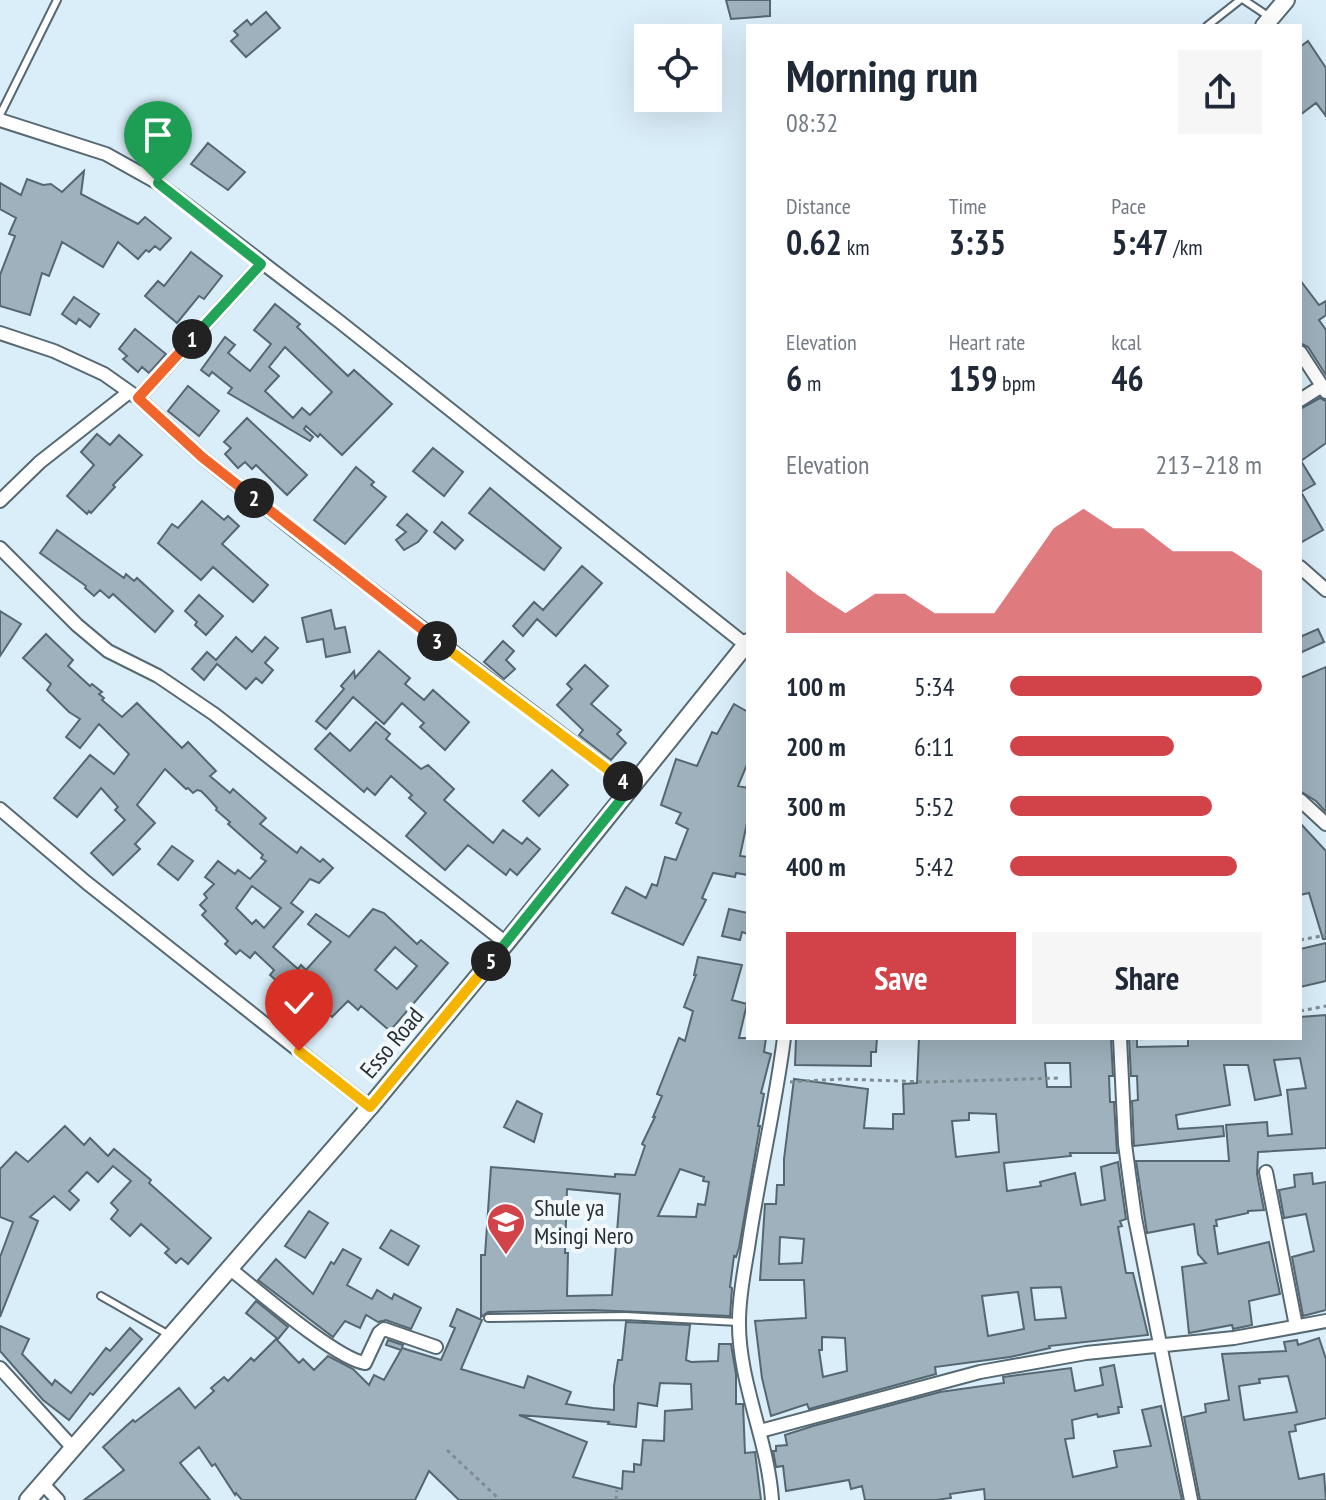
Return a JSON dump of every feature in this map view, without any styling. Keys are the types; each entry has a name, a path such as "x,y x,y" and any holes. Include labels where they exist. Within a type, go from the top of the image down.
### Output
{"street":[{"path":"1267,22 1286,0"},
{"path":"0,117 106,154 158,183 340,322 746,642"},
{"path":"0,501 40,462 133,396 261,264"},
{"path":"0,333 54,351 104,374 305,539 631,787"},
{"path":"1302,355 1324,389 1302,399"},
{"path":"0,548 77,625 108,651 158,676 214,714 506,943"},
{"path":"1302,569 1326,590"},
{"name":"Esso Road","path":"28,1500 370,1107 746,644"},
{"path":"1302,802 1326,824"},
{"path":"0,809 87,883 370,1107"},
{"path":"772,1500 760,1431 746,1377 738,1322 784,1040"},
{"path":"1120,1040 1125,1144 1135,1218 1191,1500"},
{"path":"1266,1172 1296,1326"},
{"path":"229,1268 357,1362 365,1363 379,1333 384,1329 436,1347"},
{"path":"760,1431 980,1372 1086,1353 1234,1338 1326,1321"},
{"path":"0,1368 73,1448"},
{"path":"42,1483 58,1500"}],"lane":[{"path":"0,117 57,0"},
{"path":"1210,24 1242,0 1267,22"},
{"path":"101,1296 171,1336"},
{"path":"488,1318 625,1316 738,1322"}],"path":[{"path":"1302,940 1326,935"},
{"path":"1302,1011 1326,1006"},
{"path":"778,1083 841,1079 928,1082 1061,1078"},
{"path":"447,1450 500,1500"},
{"path":"616,1500 617,1490"}],"building":[{"path":"726,0 770,0 770,16 731,19"},
{"path":"266,12 280,28 246,57 231,41 238,35 234,31 247,20 251,25"},
{"path":"1308,41 1326,68 1326,116 1316,103 1302,114 1302,46"},
{"path":"208,143 245,172 228,190 191,164"},
{"path":"84,171 81,194 138,224 145,217 171,238 160,250 155,246 138,259 118,242 103,267 62,242 49,276 42,273 30,315 0,306 0,275 15,236 9,234 16,218 0,209 0,183 21,195 27,179 43,185 51,184 62,192"},
{"path":"191,252 222,276 204,299 199,296 177,323 145,296 158,281 164,286"},
{"path":"1302,283 1319,305 1326,301 1326,315 1319,320 1326,330 1326,375 1308,347 1302,344"},
{"path":"74,297 99,314 90,327 79,319 76,324 62,314"},
{"path":"275,304 300,324 297,327 348,376 354,370 392,404 342,455 320,434 318,437 306,426 304,429 313,437 310,441 228,393 232,388 212,372 209,376 201,370 225,337 235,345 228,353 250,371 271,344 254,330","holes":["285,347 332,392 310,415 302,408 293,418 265,391 279,376 269,367"]},
{"path":"135,329 166,354 149,373 142,367 138,372 123,359 127,356 119,349"},
{"path":"188,386 219,411 199,436 168,411"},
{"path":"1320,398 1326,401 1326,443 1302,460 1302,408"},
{"path":"247,418 307,475 287,495 256,465 252,469 245,462 238,468 225,454 231,448 224,442"},
{"path":"97,434 110,445 119,435 142,455 87,514 67,496 94,465 81,452"},
{"path":"433,448 463,472 444,496 413,471"},
{"path":"1302,463 1315,484 1302,491"},
{"path":"356,467 386,497 345,544 314,520"},
{"path":"490,488 561,548 544,570 469,513"},
{"path":"1302,494 1323,530 1302,542"},
{"path":"202,501 224,520 228,516 239,526 222,544 268,585 253,602 213,567 201,580 158,543 172,524 178,528"},
{"path":"407,514 427,531 418,542 404,550 396,540 406,532 397,525"},
{"path":"442,522 463,540 455,549 434,532"},
{"path":"57,530 124,578 126,574 134,581 137,578 173,611 155,632 113,594 109,598 100,590 94,596 86,586 40,553"},
{"path":"582,566 602,583 556,636 537,619 523,636 513,626 534,602 543,610"},
{"path":"199,595 223,616 206,635 185,611"},
{"path":"331,610 335,629 345,627 350,652 326,657 323,639 307,642 302,618"},
{"path":"0,611 21,624 0,656"},
{"path":"1318,629 1324,642 1302,652 1302,636"},
{"path":"46,634 73,660 68,666 90,686 92,684 102,692 99,694 104,698 102,700 122,717 137,703 182,748 188,742 216,771 210,776 230,793 233,789 266,818 260,824 297,853 301,847 333,868 319,883 310,879 291,903 303,912 273,947 298,969 301,965 306,970 331,942 308,924 316,914 349,937 373,909 384,913 417,944 421,940 448,963 390,1031 361,1006 358,1010 348,1001 332,1017 310,996 301,1007 277,985 279,983 270,975 274,970 255,952 250,958 240,950 236,954 225,944 228,941 202,915 206,911 200,905 207,898 204,894 214,884 205,877 218,861 235,874 238,870 250,879 266,861 228,824 230,822 201,791 193,793 186,789 165,769 137,805 155,823 135,844 140,849 113,875 91,853 125,820 115,810 118,807 101,788 77,817 54,798 90,755 114,774 129,754 99,724 80,748 66,737 80,719 47,690 51,684 23,658","holes":["252,886 281,908 264,928 256,920 252,924 236,908","395,947 417,966 397,989 375,970"]},
{"path":"236,637 252,652 265,637 278,648 265,663 273,670 262,683 256,678 246,689 217,664 204,680 192,669 207,652 216,660"},
{"path":"503,641 514,651 506,660 515,669 504,679 484,662"},
{"path":"379,651 410,678 405,684 424,700 433,690 469,722 445,750 420,727 424,723 402,703 384,724 353,697 326,729 316,721 344,689 341,686 354,671 355,678"},
{"path":"585,665 608,686 591,704 621,730 617,734 626,743 611,760 579,735 583,730 557,705 572,689 567,684"},
{"path":"1326,667 1326,812 1302,792 1302,677"},
{"path":"734,704 746,711 746,767 738,786 746,788 746,828 740,856 746,857 746,875 736,873 735,877 713,873 702,898 706,900 683,945 612,913 626,887 646,898 652,884 657,886 665,857 676,860 688,829 676,823 681,813 661,805 676,759 697,766 712,732 717,734"},
{"path":"376,722 390,734 386,739 421,769 428,765 454,789 444,800 493,843 503,830 522,844 527,838 540,849 517,875 510,869 506,875 468,845 445,870 406,836 426,813 409,798 412,795 391,776 375,795 367,788 364,792 315,749 330,733 350,751"},
{"path":"552,770 568,785 539,816 523,801"},
{"path":"1302,825 1326,851 1326,939 1323,939 1309,893 1302,895"},
{"path":"172,846 193,861 178,880 158,864"},
{"path":"729,909 746,913 746,933 742,932 740,940 722,936"},
{"path":"1326,943 1326,981 1302,987 1302,949"},
{"path":"698,957 742,965 732,1000 746,1004 739,1038 766,1040 764,1052 771,1054 761,1093 764,1094 760,1126 739,1248 734,1256 730,1316 593,1310 488,1312 481,1317 481,1255 485,1255 491,1167 615,1177 615,1174 635,1175 645,1146 642,1144 662,1096 657,1094 679,1038 685,1041 693,1011 684,1007 696,975","holes":["680,1169 704,1177 703,1181 709,1182 705,1205 698,1204 696,1217 658,1216","567,1189 620,1194 612,1295 567,1296"]},
{"path":"1326,1015 1326,1148 1258,1152 1257,1174 1264,1210 1216,1220 1217,1226 1214,1226 1218,1254 1269,1242 1280,1294 1249,1301 1252,1325 1233,1329 1232,1325 1189,1333 1182,1267 1206,1263 1198,1254 1194,1224 1147,1233 1136,1161 1229,1161 1226,1125 1267,1122 1268,1136 1292,1134 1287,1090 1306,1088 1300,1058 1274,1060 1281,1095 1255,1100 1248,1065 1224,1065 1230,1105 1176,1115 1178,1129 1223,1126 1224,1136 1134,1146 1132,1101 1138,1100 1137,1076 1131,1076 1129,1040 1137,1040 1137,1047 1188,1046 1188,1040 1302,1040 1302,1017"},
{"path":"796,1040 877,1040 876,1052 871,1052 871,1066 795,1065"},
{"path":"919,1040 1111,1040 1113,1076 1109,1076 1110,1102 1114,1102 1117,1153 1070,1153 1071,1156 1004,1163 1007,1191 1041,1186 1040,1182 1075,1173 1081,1205 1105,1200 1101,1167 1118,1162 1126,1219 1120,1221 1122,1226 1118,1227 1126,1273 1133,1273 1148,1335 1049,1346 1010,1357 935,1367 936,1374 809,1409 807,1404 771,1416 762,1378 755,1321 806,1318 804,1280 760,1280 765,1204 776,1204 777,1185 784,1185 784,1159 794,1079 868,1089 864,1128 893,1129 893,1114 904,1114 903,1084 917,1083","holes":["1045,1063 1070,1063 1071,1087 1047,1087","969,1113 996,1114 999,1152 956,1157 952,1121 969,1120","780,1237 804,1239 802,1263 779,1264","1061,1287 1066,1318 1035,1320 1031,1288","1018,1292 1024,1329 988,1336 982,1296","822,1337 845,1338 847,1371 823,1377 819,1350 822,1350"]},
{"path":"517,1101 542,1114 534,1142 504,1127"},
{"path":"65,1126 84,1145 90,1138 108,1156 114,1149 211,1238 188,1264 181,1258 176,1263 165,1253 169,1249 141,1224 130,1236 111,1219 118,1210 111,1203 131,1181 113,1166 98,1182 87,1172 69,1191 79,1200 70,1210 54,1196 30,1217 38,1221 0,1317 0,1257 13,1222 0,1217 0,1169 16,1152 28,1162"},
{"path":"1312,1173 1313,1184 1326,1182 1326,1310 1303,1316 1292,1257 1314,1251 1306,1214 1284,1218 1279,1190 1295,1187 1294,1175"},
{"path":"309,1211 328,1223 305,1258 285,1246"},
{"path":"391,1230 419,1246 408,1265 380,1248"},
{"path":"343,1249 361,1259 347,1285 372,1299 377,1290 392,1299 394,1294 421,1308 411,1329 386,1320 378,1322 366,1315 360,1328 345,1321 333,1337 258,1280 276,1259 313,1294 331,1262 334,1264"},
{"path":"256,1301 288,1327 278,1339 246,1313"},
{"path":"457,1309 482,1320 461,1369 524,1388 528,1376 571,1392 566,1404 614,1410 614,1386 618,1360 622,1360 626,1322 690,1325 686,1360 691,1362 718,1361 719,1344 731,1344 736,1374 736,1404 743,1404 745,1453 755,1452 761,1500 459,1500 429,1471 415,1500 242,1500 199,1447 180,1463 210,1500 84,1500 124,1470 103,1447 133,1420 135,1422 179,1388 195,1408 214,1391 211,1388 224,1377 228,1381 276,1339 299,1363 303,1359 314,1370 328,1356 353,1369 369,1385 374,1375 384,1380 401,1350 386,1345 388,1340 403,1345 402,1348 441,1360 455,1328 450,1326","holes":["660,1383 691,1384 692,1409 665,1411 664,1441 643,1440 641,1465 634,1464 634,1472 623,1471 622,1489 573,1477 587,1442 519,1415 636,1427 638,1403 657,1406"]},
{"path":"0,1326 29,1339 22,1354 52,1385 55,1380 71,1393 106,1348 110,1351 130,1328 142,1339 93,1395 90,1393 69,1420 43,1400 0,1351"},
{"path":"1319,1338 1326,1359 1326,1418 1295,1425 1296,1431 1289,1432 1299,1479 1324,1474 1326,1500 1200,1500 1184,1417 1206,1412 1205,1404 1229,1400 1222,1354 1286,1351 1284,1342 1297,1340 1298,1345","holes":["1288,1376 1297,1412 1244,1420 1239,1386 1260,1383 1259,1379"]},
{"path":"1114,1365 1122,1407 1118,1407 1119,1413 1072,1420 1074,1438 1065,1439 1073,1477 1117,1467 1114,1451 1151,1446 1142,1410 1161,1406 1182,1500 985,1500 984,1489 950,1494 951,1498 936,1500 865,1500 862,1486 851,1489 849,1480 786,1491 783,1466 776,1467 773,1451 776,1451 776,1446 787,1445 785,1435 813,1426 940,1392 1004,1383 1003,1377 1071,1368 1075,1391 1103,1385 1100,1368"}],"place":[{"name":"Shule ya Msingi Nero","path":"506,1256"}],"route":[{"path":"158,183 261,264 138,398 202,457 305,539 631,787 370,1107 299,1051"}]}
